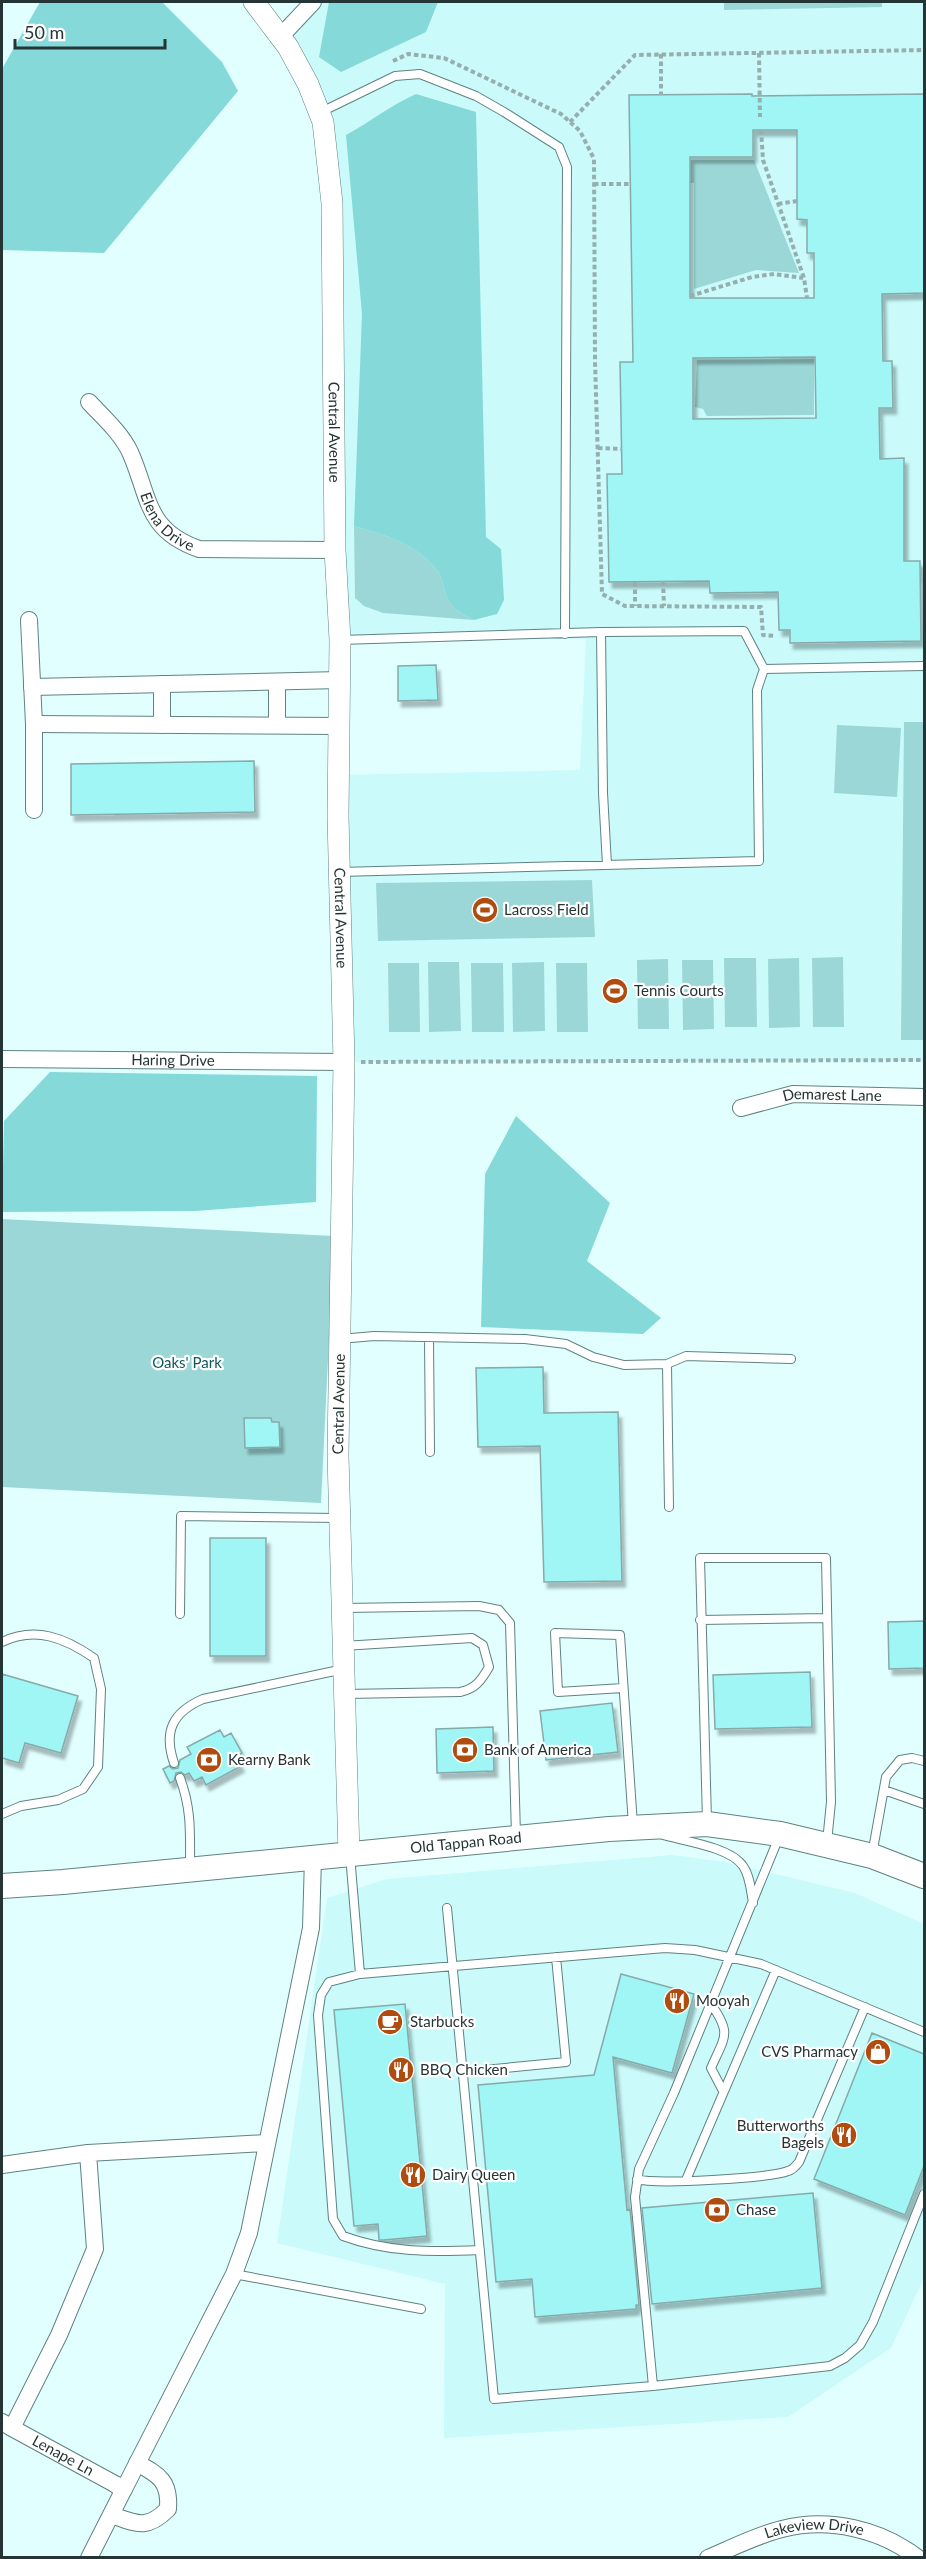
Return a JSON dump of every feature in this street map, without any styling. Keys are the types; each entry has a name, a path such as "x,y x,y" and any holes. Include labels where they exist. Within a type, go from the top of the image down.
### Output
{"main road":[{"name":"Old Tappan Road","path":"2,1886 516,1838 707,1824 780,1834 872,1856 924,1876"}],"street":[{"name":"Central Avenue","path":"254,2 281,36 308,84 323,122 332,203 335,550 340,640 339,872 344,1062 338,1455 350,1855"},
{"path":"281,36 313,2"},
{"name":"Elena Drive","path":"89,402 111,426 129,451 149,506 160,525 178,541 199,549 335,550"},
{"path":"29,620 34,724 34,810"},
{"path":"32,687 340,680"},
{"path":"277,725 278,682"},
{"path":"162,684 162,725"},
{"path":"34,724 339,726"},
{"name":"Haring Drive","path":"2,1059 344,1062"},
{"name":"Demarest Lane","path":"741,1108 793,1094 924,1097"},
{"path":"89,2558 234,2274 249,2233 311,1928 313,1858"},
{"path":"2,2165 88,2153 266,2143"},
{"path":"88,2153 95,2249 59,2335 5,2425 124,2488"},
{"path":"112,2515 139,2525 156,2520 168,2509 169,2493 159,2475 137,2463"},
{"name":"Lakeview Drive","path":"708,2558 781,2529 831,2524 881,2535 918,2558"}],"lane":[{"path":"319,113 395,76 420,74 476,96 559,147 567,167 565,634"},
{"path":"339,872 759,861 757,690 764,669 744,631 601,632 340,640"},
{"path":"601,632 603,793 607,865"},
{"path":"764,669 924,666"},
{"path":"340,1339 429,1336 535,1340 567,1344 593,1357 624,1365 667,1364 686,1356 791,1359"},
{"path":"429,1336 430,1452"},
{"path":"667,1364 669,1507"},
{"path":"180,1614 181,1516 339,1518"},
{"path":"707,1824 700,1558 826,1558 831,1802 826,1845"},
{"path":"342,1608 479,1606 499,1610 510,1623 516,1838"},
{"path":"700,1620 827,1618"},
{"path":"2,1642 11,1637 37,1633 75,1645 94,1658 101,1689 98,1767 83,1789 58,1800 21,1806 2,1814"},
{"path":"623,1688 558,1692 555,1634 620,1635 633,1828 710,1847 730,1855 743,1865 749,1880 753,1903"},
{"path":"343,1646 472,1638 483,1645 489,1667 472,1690 345,1694"},
{"path":"174,1763 169,1743 170,1732 180,1713 192,1704 203,1699 344,1668"},
{"path":"872,1856 886,1777 900,1760 912,1758 924,1761"},
{"path":"180,1778 188,1800 191,1821 189,1869"},
{"path":"884,1790 924,1804"},
{"path":"653,2386 635,2197 639,2169 711,2004 780,1834"},
{"path":"350,1855 360,1974"},
{"path":"447,1908 494,2399 653,2386 830,2366 845,2358 860,2344 873,2322 924,2194"},
{"path":"480,2250 426,2252 372,2247 343,2236 333,2219 318,2015 321,1995 329,1982 360,1974 665,1948 695,1950 731,1956 776,1970 924,2032"},
{"path":"463,2072 566,2062 556,1957"},
{"path":"686,2180 776,1970"},
{"path":"711,2004 724,2023 726,2032 711,2068 723,2091"},
{"path":"638,2179 648,2182 686,2180 777,2174 790,2171 799,2162 865,2007"},
{"path":"234,2274 421,2309"}],"path":[{"path":"570,122 635,55 924,50"},
{"path":"759,53 760,117"},
{"path":"661,54 661,95"},
{"path":"761,130 763,160 804,278 807,298"},
{"path":"594,184 630,184"},
{"path":"778,204 797,201"},
{"path":"690,296 752,277 774,274 804,278"},
{"path":"598,448 622,449"},
{"path":"663,581 664,606"},
{"path":"635,582 635,606"},
{"path":"344,1062 924,1060"}],"shaded area":[{"path":"40,2 162,2 222,62 238,91 104,253 2,250 2,69"},
{"path":"313,2 924,2 924,1061 344,1062 338,775 580,770 586,639 340,640 329,163 281,36"},
{"path":"329,2 438,2 426,32 341,72 319,57"},
{"path":"416,94 476,112 486,537 501,549 504,600 497,614 474,620 451,605 438,571 420,554 389,537 354,526 362,314 346,135"},
{"path":"50,1072 317,1076 316,1202 195,1211 2,1212 4,1121"},
{"path":"516,1116 610,1203 587,1261 661,1318 643,1334 481,1327 485,1174"},
{"path":"672,1855 725,1862 855,1893 924,1924 924,2278 891,2348 788,2417 444,2438 445,2284 277,2243 327,1898 387,1879"}],"green space":[{"path":"724,2 882,2 882,7 724,10"},
{"path":"682,160 754,160 799,273 756,270 694,289 694,183 682,183"},
{"path":"814,359 814,415 707,416 703,409 695,407 697,360"},
{"path":"354,526 389,537 420,554 438,571 451,605 474,620 383,613 364,606 355,598"},
{"path":"904,722 924,722 924,1040 901,1040"},
{"path":"837,725 901,728 897,797 834,793"},
{"name":"Lacross Field","path":"592,880 595,937 378,941 376,883"},
{"path":"843,957 844,1027 813,1027 812,958"},
{"path":"724,958 756,958 757,1027 725,1027"},
{"path":"799,958 800,1027 769,1028 768,959"},
{"path":"668,959 669,1029 638,1029 637,960"},
{"path":"682,960 713,960 714,1029 683,1030"},
{"path":"428,962 459,962 461,1031 429,1032"},
{"path":"544,962 545,1031 513,1032 512,963"},
{"path":"388,963 419,963 420,1032 389,1032"},
{"path":"471,963 503,963 504,1032 472,1032"},
{"path":"556,963 587,963 588,1032 557,1032"},
{"name":"Oaks' Park","path":"2,1219 334,1236 321,1503 2,1487"}],"building":[{"path":"924,94 924,293 882,294 883,361 892,361 893,408 879,408 880,459 904,458 904,561 920,561 921,641 790,643 790,630 779,630 778,592 710,593 709,581 609,582 607,474 622,474 620,362 633,362 629,95","holes":["753,130 797,130 797,219 807,220 807,253 814,253 814,298 690,298 690,157 753,157","815,357 816,418 693,419 693,358"]},
{"path":"436,665 438,700 398,701 398,666"},
{"path":"254,761 255,812 71,815 71,764"},
{"path":"543,1367 544,1413 618,1412 622,1581 544,1582 540,1446 478,1447 476,1368"},
{"path":"244,1418 271,1418 272,1422 279,1422 280,1447 245,1448"},
{"path":"210,1538 266,1538 266,1656 210,1656"},
{"path":"924,1621 924,1668 889,1669 888,1622"},
{"path":"810,1672 812,1727 715,1729 713,1675"},
{"path":"2,1674 78,1696 61,1753 25,1743 19,1763 2,1758"},
{"path":"612,1703 618,1752 546,1760 540,1711"},
{"name":"Bank of America","path":"493,1727 494,1771 437,1773 436,1729"},
{"name":"Kearny Bank","path":"220,1730 224,1737 231,1733 242,1753 235,1757 241,1766 206,1785 202,1777 194,1781 189,1773 185,1775 181,1772 176,1773 174,1781 170,1783 163,1769 169,1766 173,1769 178,1768 180,1760 191,1754 187,1747"},
{"path":"621,1974 694,1994 672,2073 613,2057 627,2210 630,2209 639,2305 636,2305 636,2309 535,2317 532,2279 496,2282 478,2085 594,2075"},
{"path":"405,2004 427,2236 379,2240 378,2224 354,2226 334,2010"},
{"path":"872,2033 924,2054 924,2166 905,2215 814,2179"},
{"path":"813,2193 822,2288 652,2304 642,2208"}],"place":[{"name":"Lacross Field","path":"485,910"},
{"name":"Tennis Courts","path":"615,991"},
{"name":"Bank of America","path":"465,1750"},
{"name":"Kearny Bank","path":"209,1760"},
{"name":"Mooyah","path":"677,2001"},
{"name":"Starbucks","path":"390,2022"},
{"name":"CVS Pharmacy","path":"878,2052"},
{"name":"BBQ Chicken","path":"401,2070"},
{"name":"Butterworths Bagels","path":"844,2135"},
{"name":"Dairy Queen","path":"413,2175"},
{"name":"Chase","path":"717,2210"}]}
